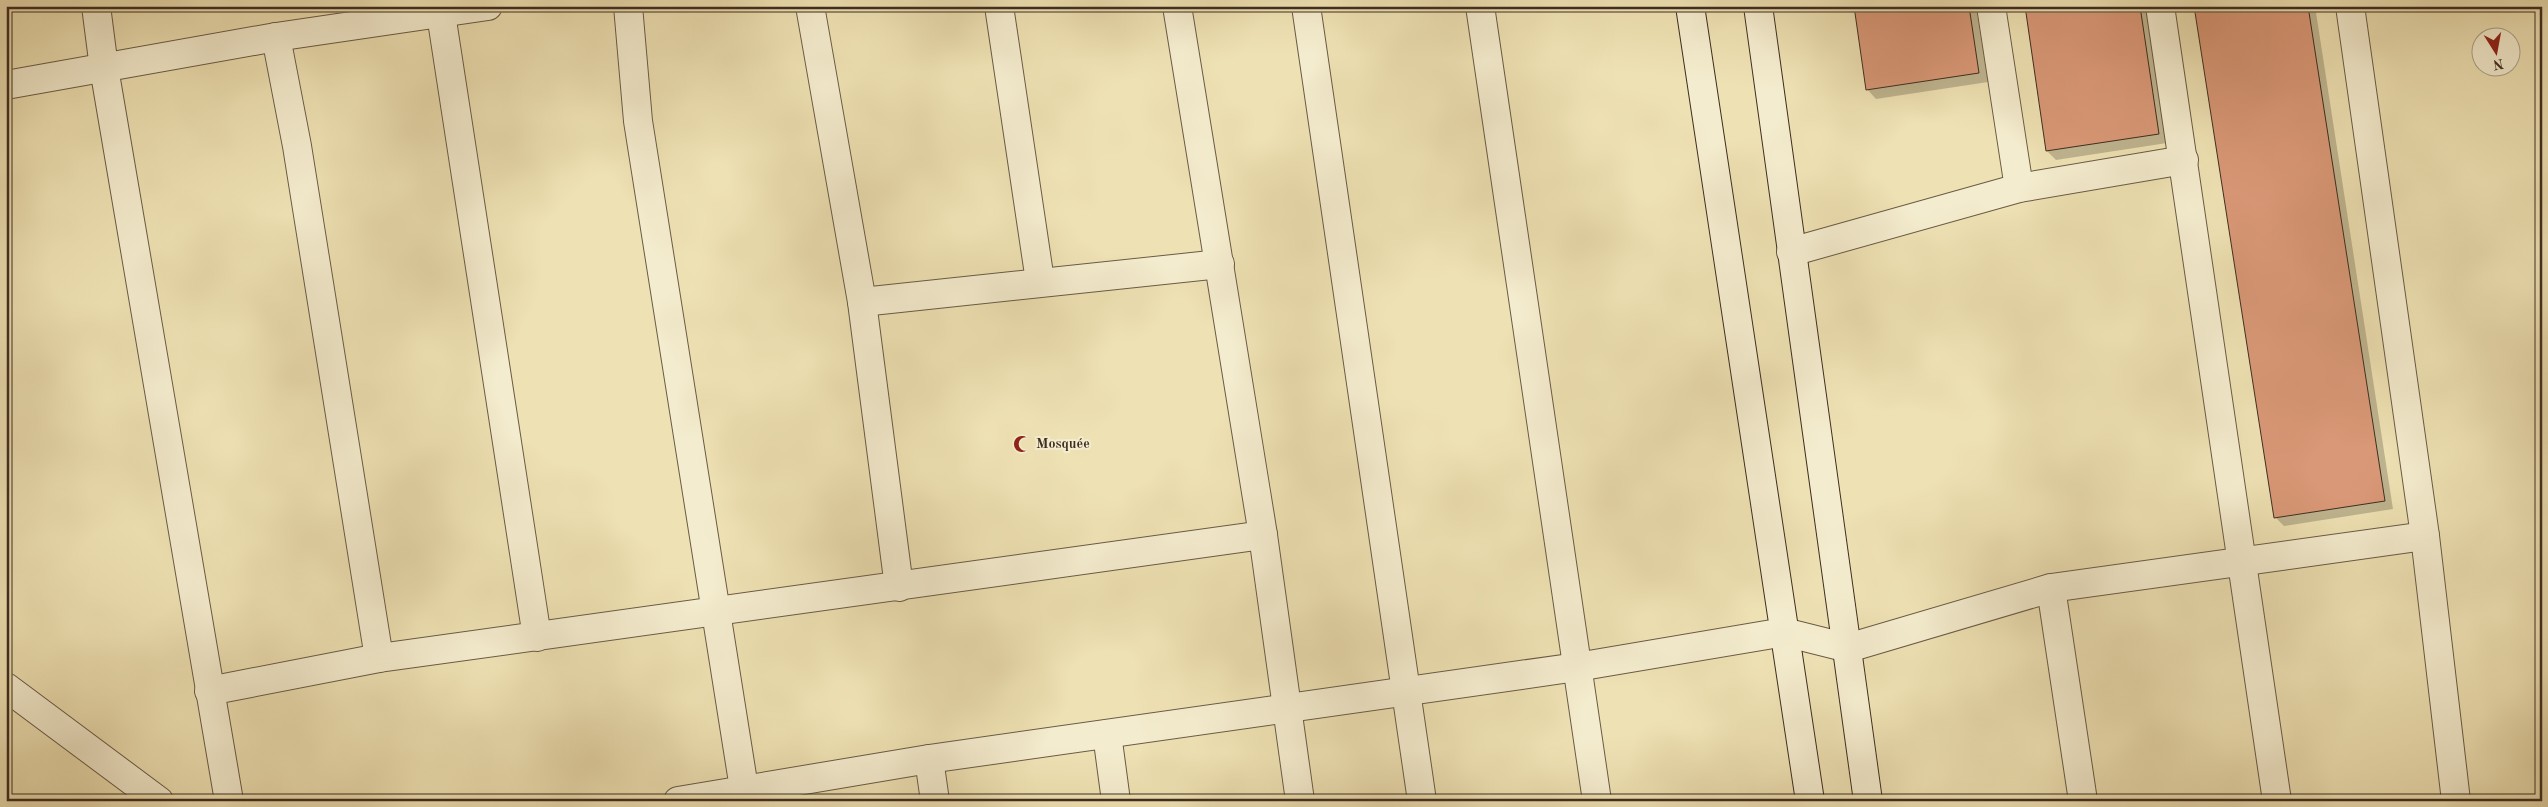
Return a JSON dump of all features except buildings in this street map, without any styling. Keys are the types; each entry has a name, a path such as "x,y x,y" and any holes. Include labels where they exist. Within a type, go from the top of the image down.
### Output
{"street":[{"path":"96,6 104,68 209,691 230,801"},
{"path":"6,85 276,37 488,6"},
{"path":"628,6 638,121 745,795"},
{"path":"810,6 862,302 899,587"},
{"path":"999,6 1040,281"},
{"path":"1177,6 1263,535 1300,801"},
{"path":"1306,6 1422,801"},
{"path":"1480,6 1597,801"},
{"path":"1690,6 1810,801"},
{"path":"1758,6 1868,801"},
{"path":"1991,6 2019,188"},
{"path":"2160,6 2277,801"},
{"path":"2350,6 2426,536 2456,801"},
{"path":"441,14 538,637"},
{"path":"276,37 298,156 379,658"},
{"path":"1791,252 2019,188 2184,160"},
{"path":"862,302 1040,281 1220,264"},
{"path":"209,691 379,658 1263,535"},
{"path":"678,801 745,795 929,759 1577,667 1784,632 1848,648 2052,588 2426,536"},
{"path":"2052,588 2083,801"},
{"path":"6,687 160,801"},
{"path":"1107,734 1116,801"},
{"path":"929,759 935,801"}],"place":[{"name":"Mosquée","path":"1022,444"}]}
